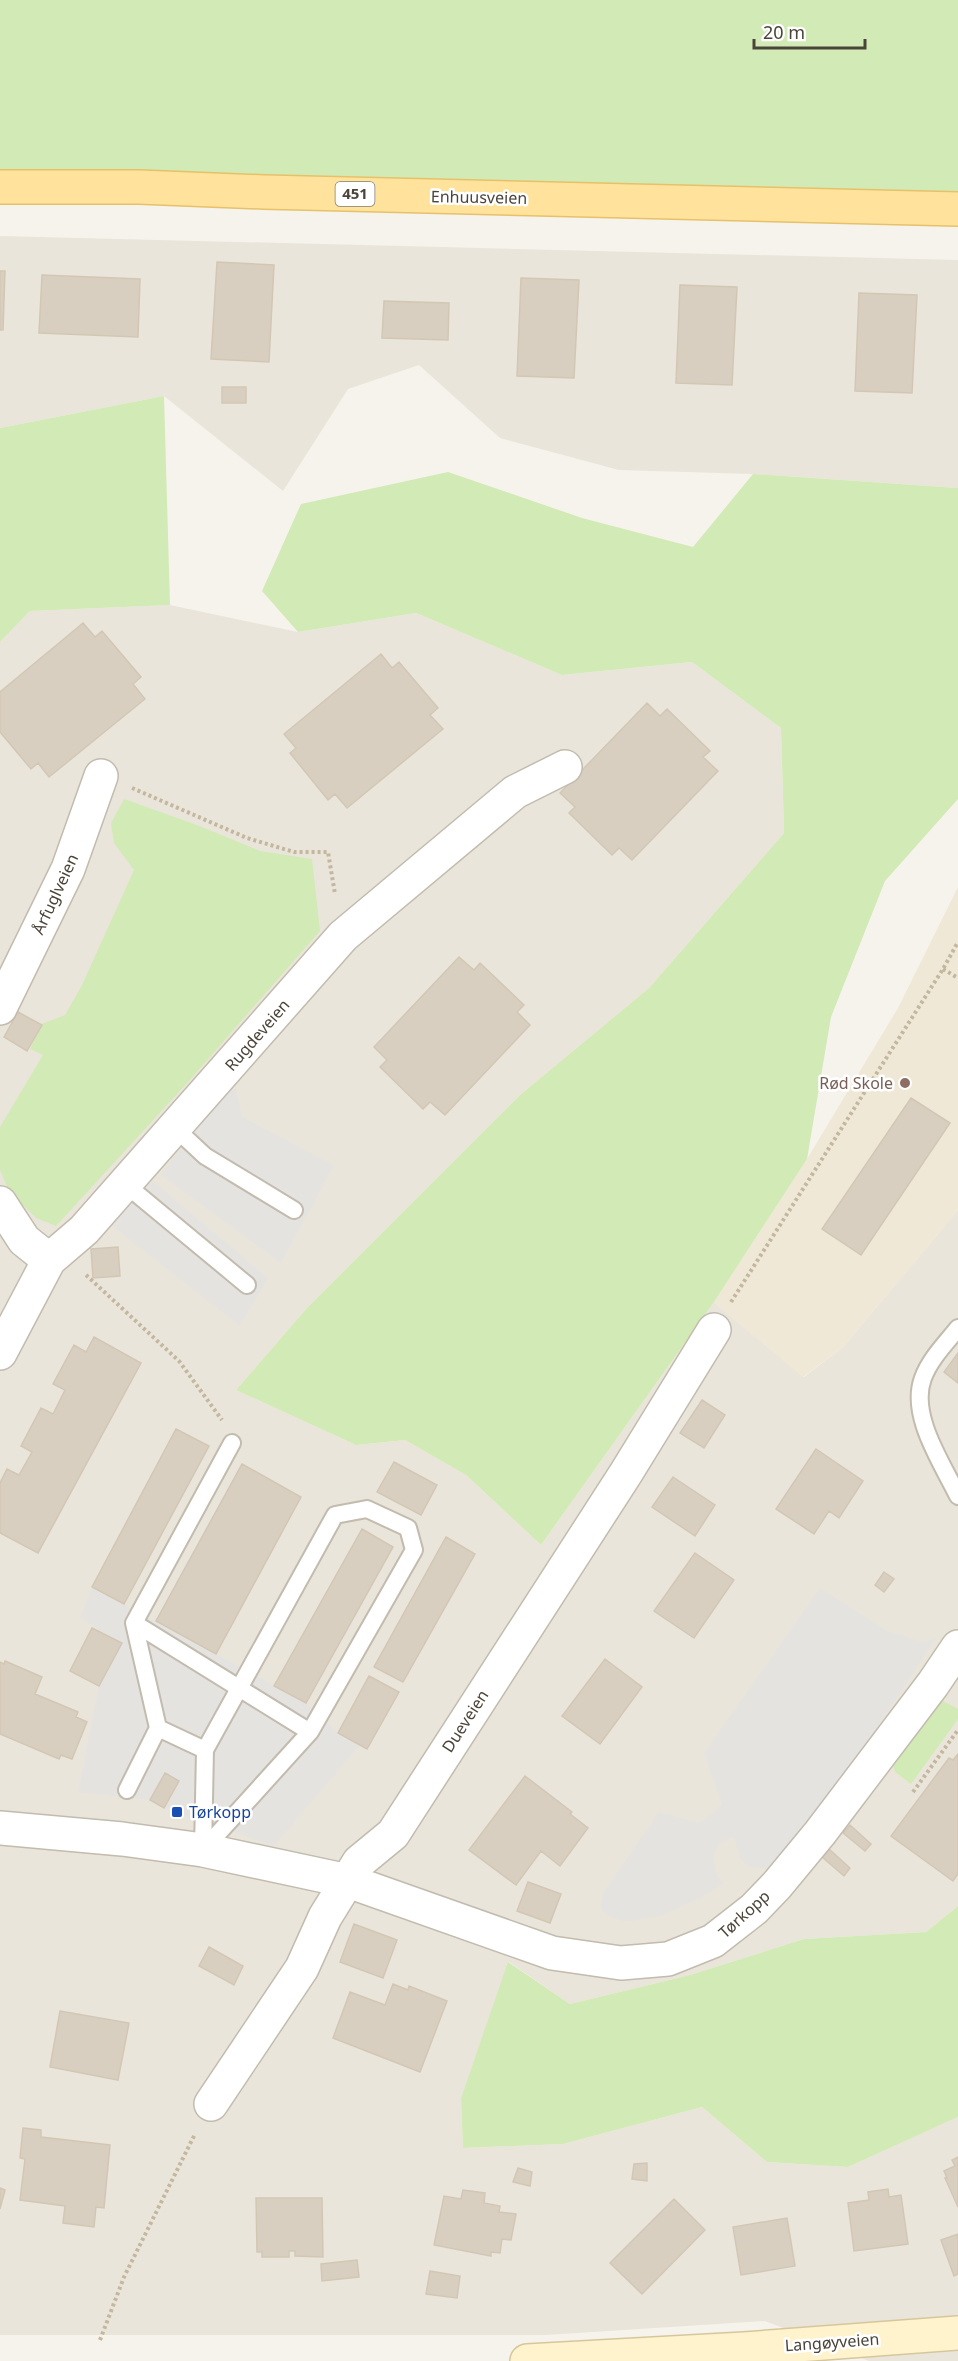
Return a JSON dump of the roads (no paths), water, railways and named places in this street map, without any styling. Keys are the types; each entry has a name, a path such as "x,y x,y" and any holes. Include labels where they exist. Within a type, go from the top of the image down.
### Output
{"main road":[{"name":"Enhuusveien","path":"0,187 139,187 958,209"},
{"name":"Langøyveien","path":"527,2361 756,2348 958,2333"}],"street":[{"name":"Rugdeveien","path":"0,1353 54,1255 84,1230 343,936 515,792 565,767"},
{"name":"Årfuglveien","path":"0,1008 68,869 101,776"},
{"path":"0,1203 24,1240 54,1255"},
{"name":"Dueveien","path":"211,2104 302,1968 325,1917 359,1862 393,1833 626,1473 714,1330"},
{"name":"Tørkopp","path":"0,1828 122,1839 203,1850 348,1881 552,1953 621,1964 668,1959 713,1941 754,1909 784,1877 933,1684 958,1647"}],"lane":[{"path":"175,1128 205,1156 294,1210"},
{"path":"125,1184 247,1285"},
{"path":"958,1328 930,1364 923,1378 920,1408 924,1424 958,1496"},
{"path":"127,1790 158,1728 134,1623 232,1443"},
{"path":"367,1509 408,1528 414,1550 310,1732 203,1850 205,1750 335,1515 367,1509"},
{"path":"134,1623 310,1732"},
{"path":"158,1728 205,1750"}],"place":[{"name":"Rød Skole","path":"905,1083"},
{"name":"Tørkopp","path":"177,1812"}]}
